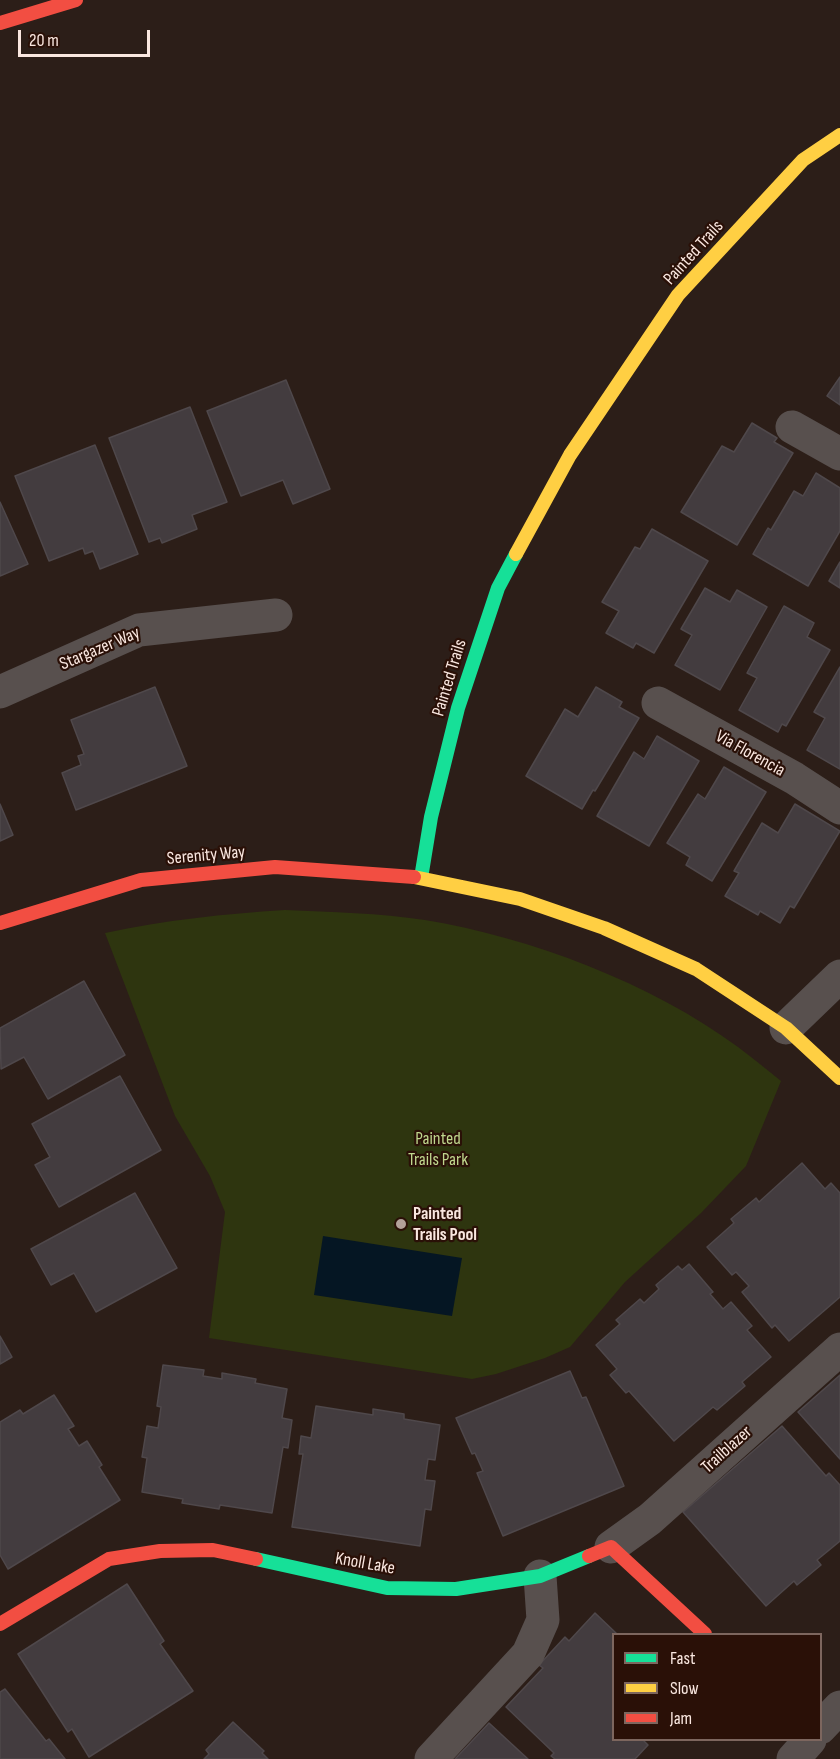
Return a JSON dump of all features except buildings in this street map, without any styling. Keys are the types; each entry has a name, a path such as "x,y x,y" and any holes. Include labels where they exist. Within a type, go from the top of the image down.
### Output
{"street":[{"path":"0,23 76,0"},
{"name":"Painted Trails","path":"421,878 431,817 458,708 498,588 570,455 678,295 803,160 840,135"},
{"path":"792,427 840,454"},
{"name":"Stargazer Way","path":"0,692 139,630 276,615"},
{"name":"Via Florencia","path":"658,703 794,778 840,808"},
{"name":"Serenity Way","path":"0,923 141,880 275,867 421,878"},
{"path":"421,878 520,900 604,928 696,969 786,1028 840,1078"},
{"path":"786,1028 840,976"},
{"name":"Trailblazer","path":"611,1547 650,1519 840,1349"},
{"path":"611,1547 703,1633"},
{"name":"Knoll Lake","path":"0,1624 109,1558 160,1551 213,1550 387,1588 456,1589 540,1576 611,1547"},
{"path":"431,1759 528,1654 543,1620 540,1576"},
{"path":"822,1726 840,1707"},
{"path":"793,1759 809,1741"}],"green space":[{"name":"Painted Trails Park","path":"285,910 390,916 465,928 506,938 589,966 668,1003 738,1047 781,1081 746,1166 701,1213 625,1282 570,1347 496,1374 472,1379 209,1338 225,1212 210,1176 175,1116 105,933 195,918"}],"water":[{"name":"Painted Trails Pool","path":"323,1236 462,1258 452,1316 314,1295"}],"traffic: fast":[{"path":"421,878 431,817 458,708 498,588 516,554"},
{"path":"256,1559 387,1588 456,1589 540,1576 589,1556"}],"traffic: slow":[{"path":"516,554 570,455 678,295 803,160 840,135"},
{"path":"414,877 520,899 604,928 696,969 786,1028 840,1078"}],"traffic: jam":[{"path":"0,23 76,0"},
{"path":"0,923 141,880 275,867 414,877"},
{"path":"589,1556 611,1547 704,1633"},
{"path":"0,1624 109,1559 160,1551 213,1550 256,1559"}],"place":[{"name":"Painted Trails Pool","path":"401,1224"}]}
